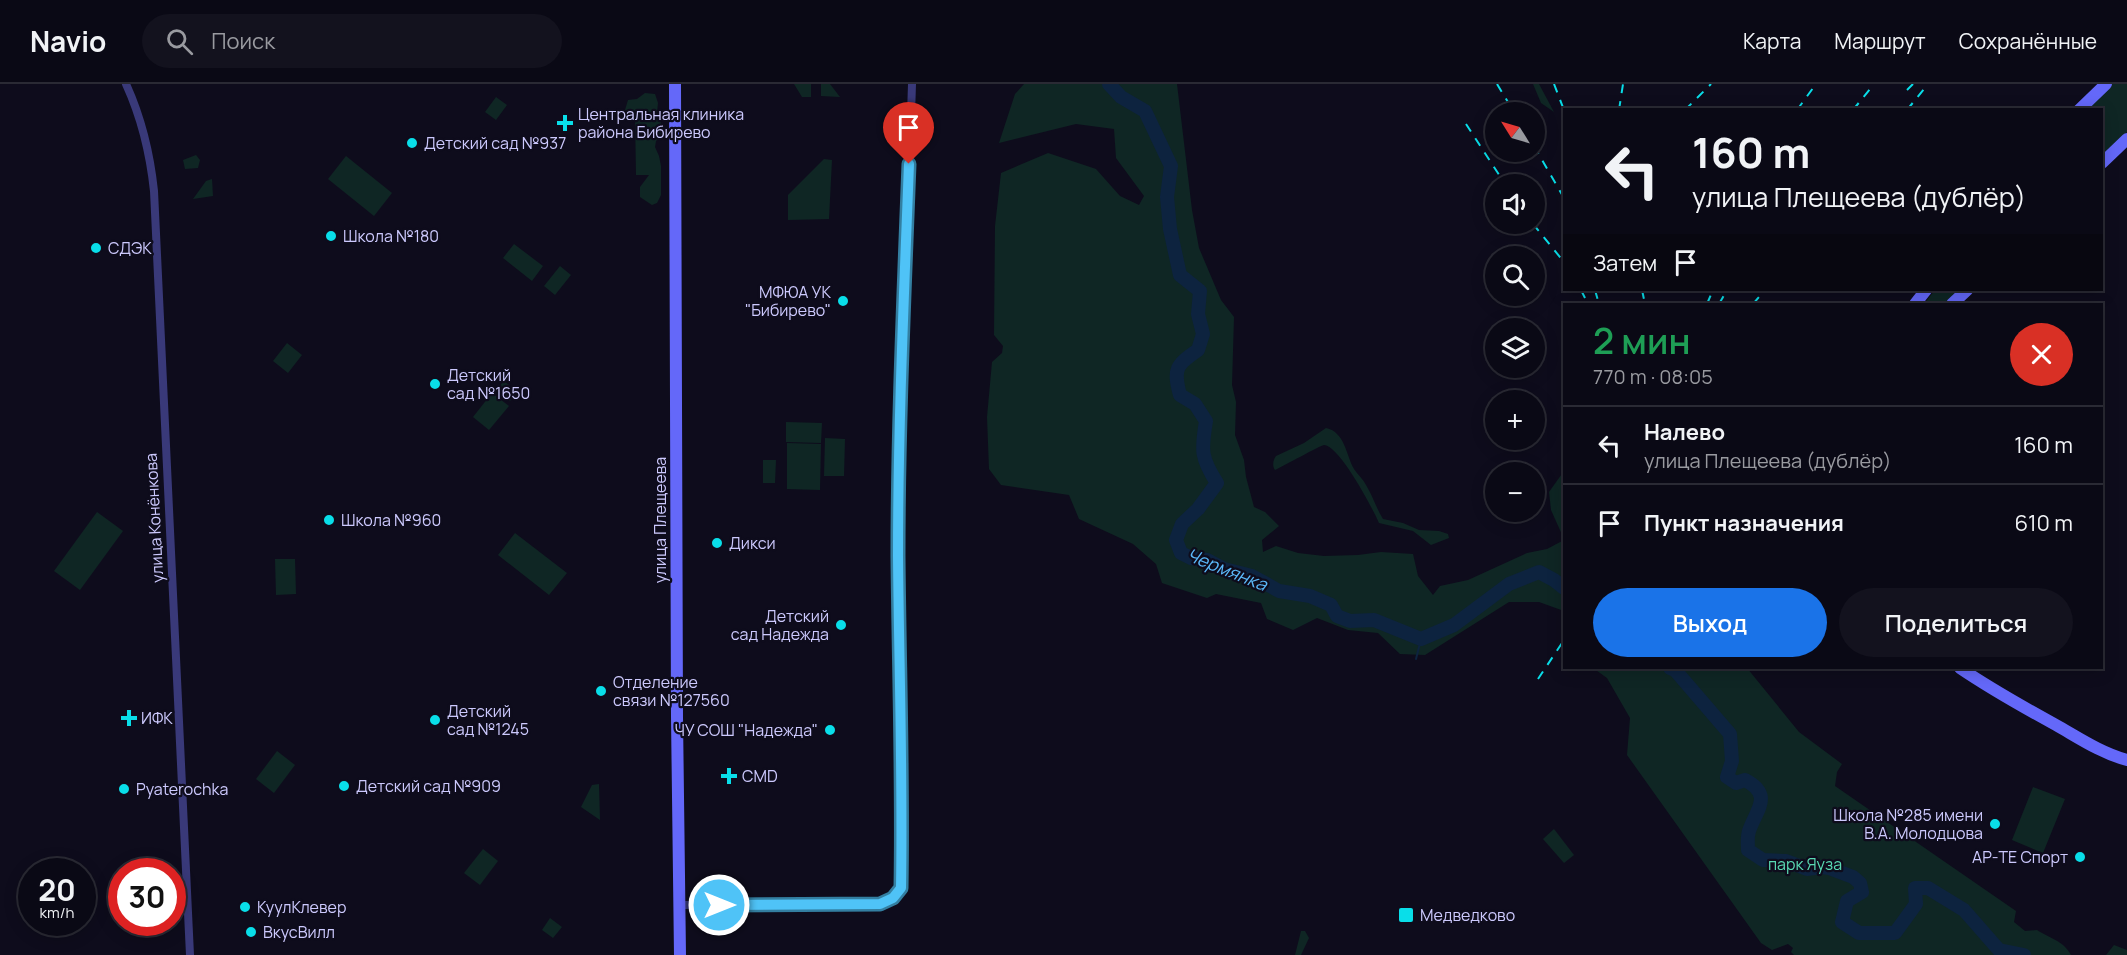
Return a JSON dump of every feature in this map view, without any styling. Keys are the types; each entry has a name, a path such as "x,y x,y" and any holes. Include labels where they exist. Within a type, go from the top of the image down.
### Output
{"main road":[{"name":"улица Плещеева","path":"675,84 680,955"},
{"path":"2081,108 2106,84"},
{"path":"2103,162 2127,139"},
{"path":"1916,303 1925,291"},
{"path":"1953,303 1966,291"},
{"path":"1962,669 1993,690 2105,753 2127,760"}],"street":[{"name":"улица Конёнкова","path":"126,84 137,108 147,140 154,191 190,955"},
{"path":"680,906 880,904 893,898 901,888 903,792 898,558 899,482 912,84"}],"green space":[{"path":"794,84 811,84 811,97 802,97"},
{"path":"821,84 830,84 840,97 821,96"},
{"path":"1024,84 1177,84 1192,210 1199,248 1221,300 1234,317 1232,385 1236,402 1235,435 1244,460 1254,507 1265,512 1279,526 1262,540 1263,552 1276,546 1298,553 1324,556 1381,552 1413,554 1418,576 1433,595 1440,586 1468,580 1527,553 1547,549 1563,541 1563,611 1539,602 1509,602 1425,655 1400,654 1378,633 1348,630 1317,618 1293,630 1267,619 1261,603 1216,594 1207,598 1162,583 1156,564 1133,544 1079,519 1069,495 1001,485 989,469 987,417 992,362 1002,353 1003,346 994,335 995,226 1001,173 1048,153 1096,169 1120,196 1139,205 1144,196 1116,158 1114,129 1076,124 999,143 1015,94"},
{"path":"1533,84 1539,84 1554,112 1545,106 1545,102 1541,102"},
{"path":"2112,84 2127,84 2127,132 2103,155 2103,108 2088,108"},
{"path":"645,93 655,94 658,103 657,113 663,128 655,147 661,166 661,195 657,203 652,205 640,197 640,187 649,175 636,175 635,117 625,110 628,100 637,99"},
{"path":"496,97 507,105 496,120 485,112"},
{"path":"196,155 200,160 198,168 185,169 183,160"},
{"path":"346,156 392,193 374,216 328,179"},
{"path":"824,159 832,160 829,219 788,220 788,195"},
{"path":"212,179 213,196 193,199 206,181"},
{"path":"514,244 543,266 532,281 503,258"},
{"path":"560,266 571,275 555,295 544,286"},
{"path":"1934,291 1962,291 1949,303 1925,303"},
{"path":"287,343 302,355 288,373 273,361"},
{"path":"504,381 517,392 510,401 496,390"},
{"path":"492,393 509,406 489,430 473,417"},
{"path":"786,422 822,423 821,443 786,442"},
{"path":"1326,428 1332,430 1341,439 1354,469 1371,493 1383,519 1403,523 1419,530 1439,531 1448,534 1449,538 1431,545 1413,531 1379,523 1347,466 1331,448 1324,445 1275,470 1273,463 1276,456 1304,443"},
{"path":"825,438 845,439 844,476 824,476"},
{"path":"787,443 821,444 820,490 787,489"},
{"path":"763,460 776,460 775,483 763,483"},
{"path":"1563,472 1563,537 1551,510 1549,492"},
{"path":"97,512 123,531 80,590 54,571"},
{"path":"515,533 567,573 549,595 498,555"},
{"path":"275,559 295,559 296,594 276,595"},
{"name":"парк Яуза","path":"1594,669 1748,669 1799,732 1842,764 1837,772 1835,786 2016,911 2014,922 2025,931 2037,930 2060,943 2071,955 1794,955 1791,952 1793,948 1788,944 1772,950 1761,943 1627,755 1630,718 1607,678"},
{"path":"277,751 295,765 274,793 256,779"},
{"path":"599,784 600,820 581,807 592,785"},
{"path":"2033,787 2065,799 2043,853 2012,840"},
{"path":"1554,829 1574,855 1564,863 1543,839"},
{"path":"483,849 498,861 480,885 464,873"},
{"path":"550,918 562,927 553,938 542,930"},
{"path":"1301,931 1305,931 1309,938 1301,955 1295,955"},
{"path":"2114,945 2127,950 2127,955 2106,955"}],"waterway":[{"name":"Чермянка","path":"1109,84 1121,97 1145,111 1171,166 1167,197 1170,229 1180,275 1200,291 1198,314 1203,334 1198,350 1178,368 1177,379 1180,395 1195,404 1206,421 1203,440 1205,460 1217,483 1198,509 1182,524 1176,540 1181,553 1191,558 1207,560 1224,569 1252,576 1279,591 1310,596 1331,605 1337,616 1350,621 1374,620 1421,639 1454,625 1509,584 1539,572 1563,587"},
{"path":"1416,659 1421,639"},
{"name":"Чермянка","path":"1672,669 1730,734 1732,761 1727,777 1736,783 1745,780 1759,791 1760,803 1748,833 1748,850 1763,860 1786,861 1807,869 1829,868 1853,877 1860,883 1862,892 1847,901 1842,922 1859,933 1895,933 1916,904 1915,888 1928,888 1964,910 1999,950 2024,955"}],"railway":[{"path":"1497,84 1508,102"},
{"path":"1554,84 1563,108"},
{"path":"1619,108 1623,84"},
{"path":"1687,108 1711,84"},
{"path":"1798,108 1816,84"},
{"path":"1855,108 1874,84"},
{"path":"1907,90 1913,84"},
{"path":"1909,108 1928,84"},
{"path":"1466,124 1498,174"},
{"path":"1543,162 1563,196"},
{"path":"1541,234 1563,261"},
{"path":"1582,291 1588,303"},
{"path":"1595,291 1599,303"},
{"path":"1642,291 1645,303"},
{"path":"1707,303 1713,291"},
{"path":"1720,303 1726,291"},
{"path":"1754,303 1764,291"},
{"path":"1538,679 1563,642"}],"place":[{"name":"Центральная клиника района Бибирево","path":"565,123"},
{"name":"Детский сад №937","path":"412,143"},
{"name":"Школа №180","path":"331,236"},
{"name":"СДЭК","path":"96,248"},
{"name":"МФЮА УК \"Бибирево\"","path":"843,301"},
{"name":"Детский сад №1650","path":"435,384"},
{"name":"Школа №960","path":"329,520"},
{"name":"Дикси","path":"717,543"},
{"name":"Детский сад Надежда","path":"841,625"},
{"name":"Отделение связи №127560","path":"601,691"},
{"name":"ИФК","path":"129,718"},
{"name":"Детский сад №1245","path":"435,720"},
{"name":"ЧУ СОШ \"Надежда\"","path":"830,730"},
{"name":"CMD","path":"729,776"},
{"name":"Детский сад №909","path":"344,786"},
{"name":"Pyaterochka","path":"124,789"},
{"name":"Школа №285 имени В.А. Молодцова","path":"1995,824"},
{"name":"АР-ТЕ Спорт","path":"2080,857"},
{"name":"КуулКлевер","path":"245,907"},
{"name":"Медведково","path":"1406,915"},
{"name":"ВкусВилл","path":"251,932"}],"route":[{"path":"719,905 880,904 893,898 901,888 903,792 898,558 901,382 909,164"}]}
